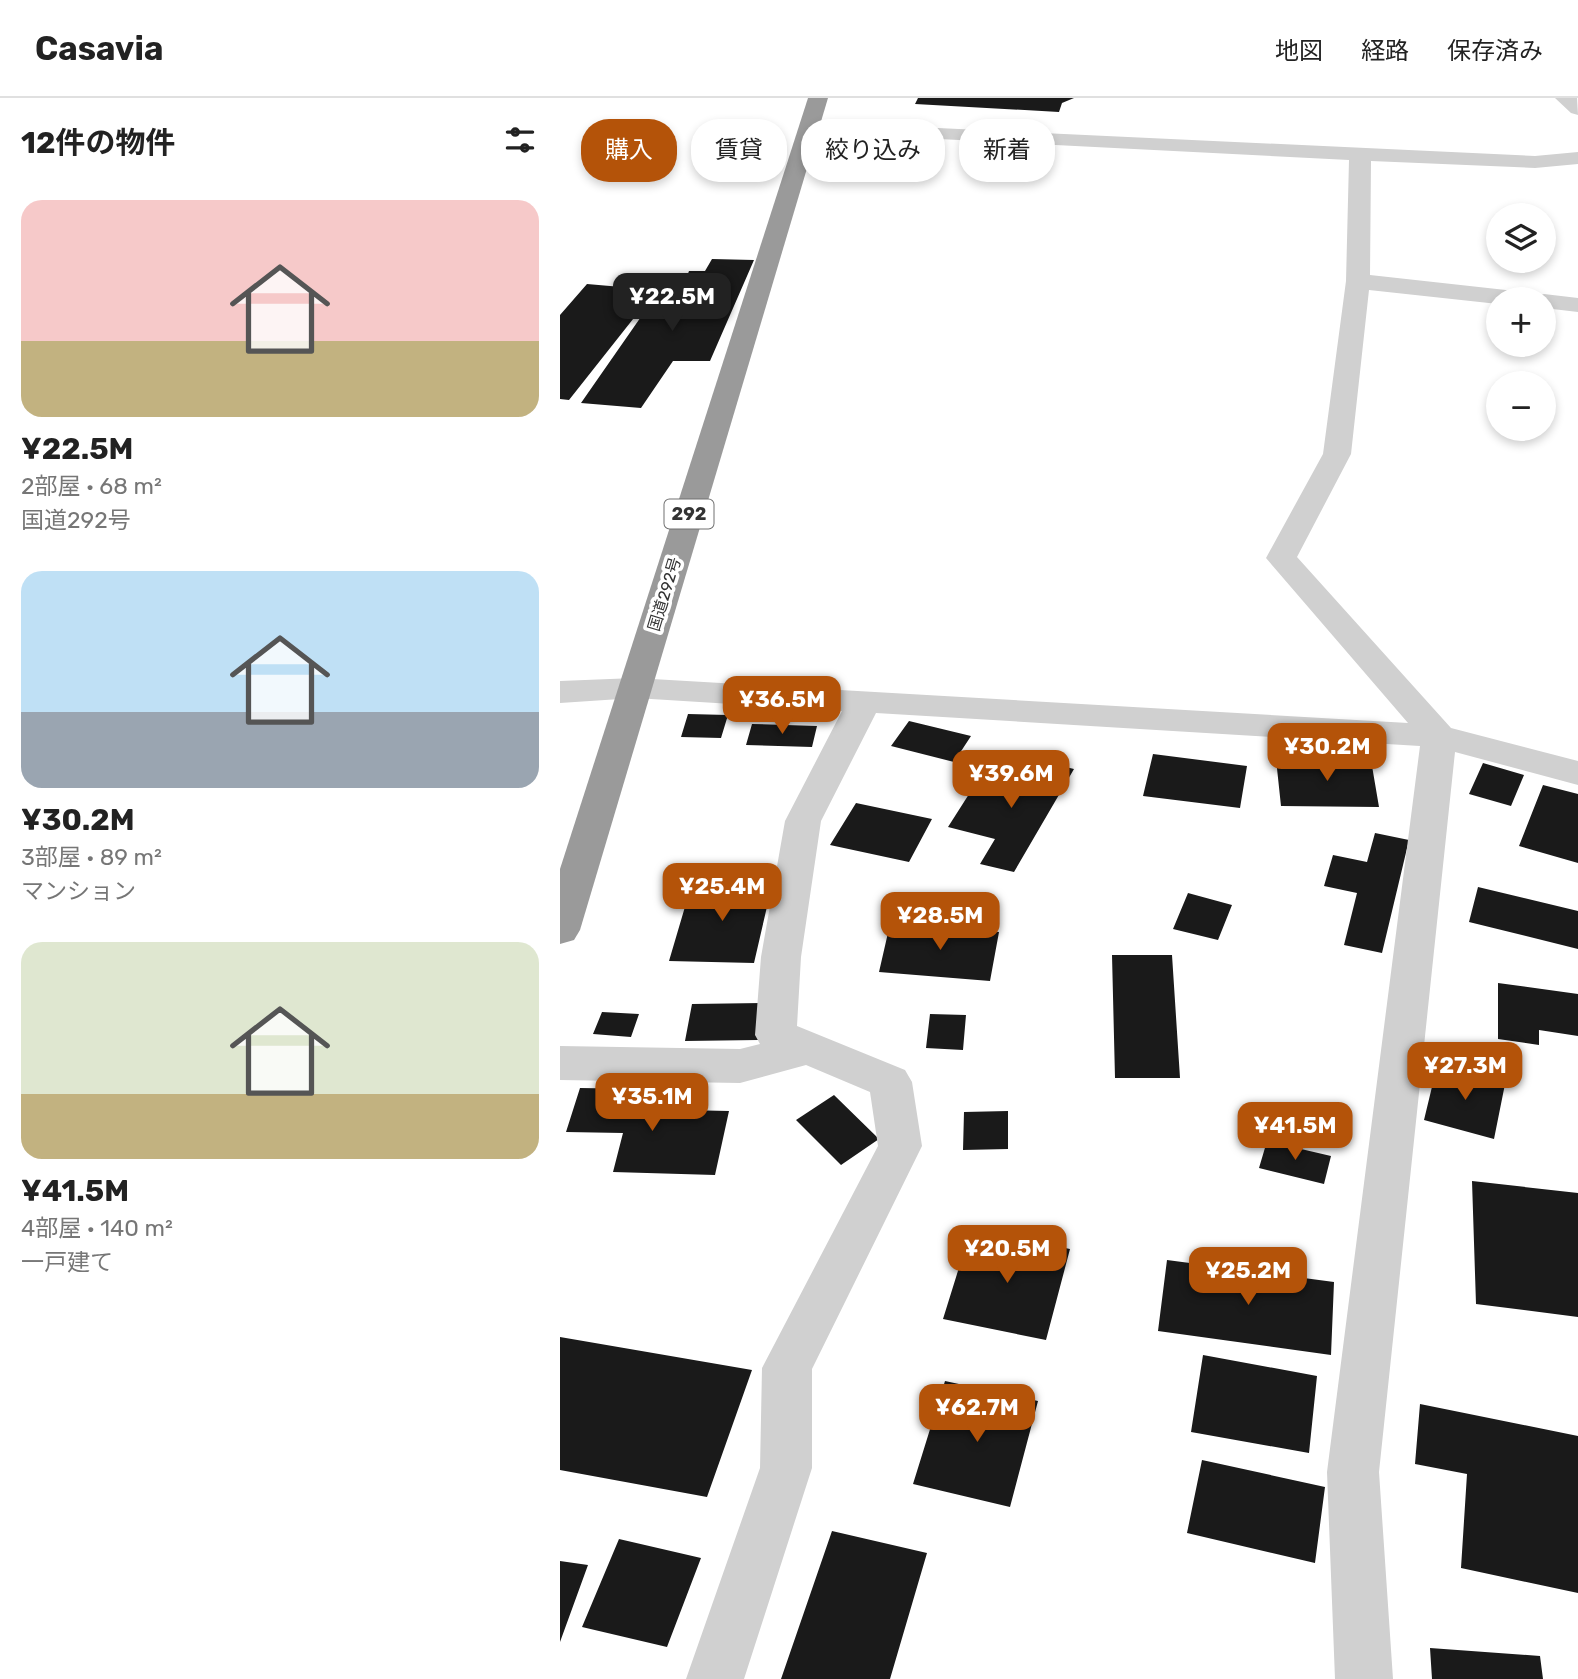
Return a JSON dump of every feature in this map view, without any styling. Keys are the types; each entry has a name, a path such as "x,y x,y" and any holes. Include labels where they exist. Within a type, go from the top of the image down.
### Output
{"highway":[{"name":"国道292号","path":"812,119 818,98"},
{"name":"国道292号","path":"560,930 801,154"}],"street":[{"path":"1565,98 1578,109"},
{"path":"945,134 1535,162 1578,158"},
{"path":"1360,153 1358,281 1337,454 1281,558 1438,736 1353,1472 1364,1679"},
{"path":"1358,281 1486,295"},
{"path":"1556,302 1578,305"},
{"path":"560,692 635,688 1438,736 1578,773"},
{"path":"715,1679 786,1468 787,1368 900,1146 890,1082 776,1035 780,957 803,821 864,702"},
{"path":"560,1063 740,1066 808,1048"}],"building":[{"path":"918,98 1074,98 1062,103 1059,112 915,104"},
{"path":"712,259 754,260 710,361 673,361 641,408 581,403 668,278 686,279 689,271 705,271"},
{"path":"587,284 656,290 569,400 560,399 560,315"},
{"path":"688,714 728,715 721,738 681,737"},
{"path":"909,721 971,736 954,762 891,746"},
{"path":"752,724 817,726 812,747 746,745"},
{"path":"1153,754 1247,766 1240,808 1143,796"},
{"path":"1029,758 1074,769 1014,872 980,864 995,839 948,827 985,769 1017,778"},
{"path":"1276,759 1371,760 1379,807 1281,806"},
{"path":"1483,763 1524,775 1511,806 1469,794"},
{"path":"1543,785 1578,794 1578,863 1519,846"},
{"path":"856,803 932,819 909,862 830,845"},
{"path":"1375,833 1409,840 1382,953 1344,945 1357,893 1324,886 1333,855 1367,862"},
{"path":"692,883 772,885 754,963 669,961"},
{"path":"1478,887 1578,911 1578,949 1469,922"},
{"path":"1188,893 1232,905 1218,940 1173,929"},
{"path":"890,924 999,932 990,981 879,972"},
{"path":"1112,955 1172,955 1180,1078 1115,1078"},
{"path":"1498,983 1578,994 1578,1036 1539,1030 1539,1045 1498,1039"},
{"path":"762,1003 758,1040 685,1041 692,1004"},
{"path":"602,1012 639,1014 631,1037 593,1034"},
{"path":"930,1014 966,1015 963,1050 926,1048"},
{"path":"1437,1066 1505,1084 1494,1139 1424,1120"},
{"path":"580,1088 643,1089 637,1109 729,1111 715,1175 613,1172 623,1133 566,1132"},
{"path":"834,1095 879,1139 841,1165 796,1120"},
{"path":"1008,1111 1008,1149 963,1150 964,1112"},
{"path":"1267,1141 1331,1156 1324,1184 1259,1168"},
{"path":"1472,1181 1578,1193 1578,1317 1476,1304"},
{"path":"971,1229 1070,1249 1046,1340 943,1319"},
{"path":"1167,1260 1334,1282 1331,1355 1158,1331"},
{"path":"560,1337 752,1370 707,1497 560,1470"},
{"path":"1203,1355 1317,1376 1309,1453 1191,1432"},
{"path":"945,1381 1038,1401 1010,1507 913,1484"},
{"path":"1420,1404 1578,1436 1578,1593 1461,1568 1467,1474 1415,1464"},
{"path":"1202,1460 1325,1487 1315,1563 1187,1533"},
{"path":"832,1531 927,1553 890,1679 781,1679"},
{"path":"619,1539 701,1558 667,1647 582,1627"},
{"path":"560,1561 588,1565 560,1642"},
{"path":"1430,1648 1540,1656 1543,1679 1432,1679"}]}
